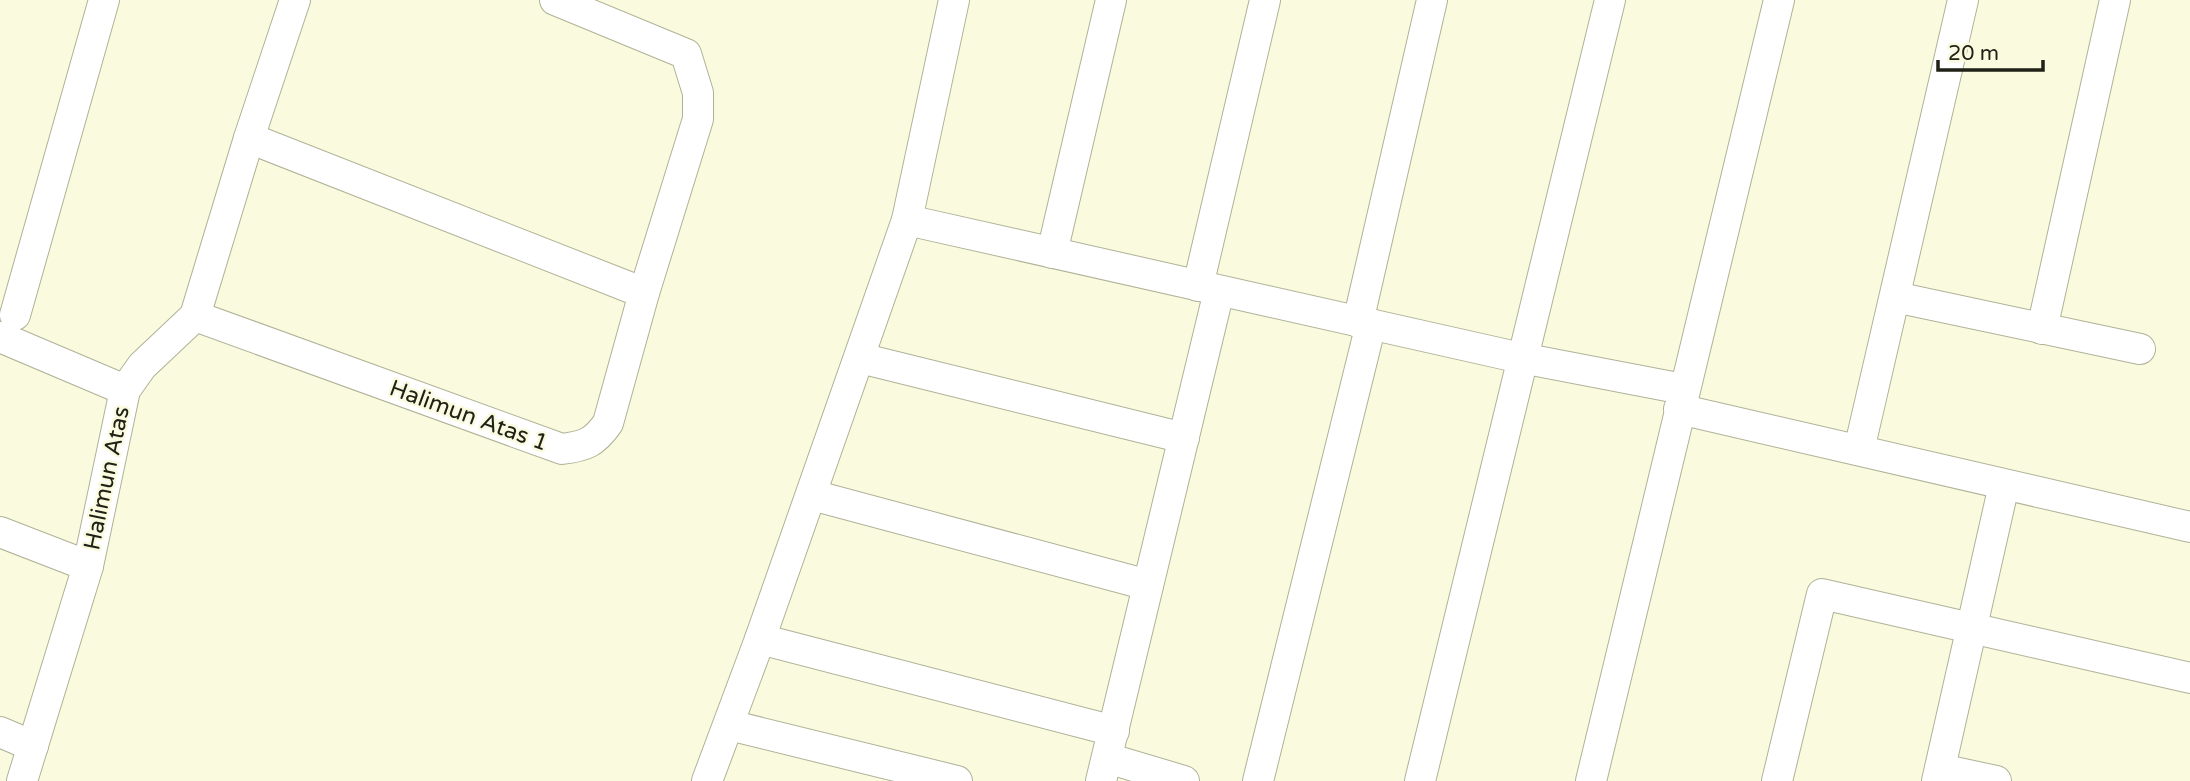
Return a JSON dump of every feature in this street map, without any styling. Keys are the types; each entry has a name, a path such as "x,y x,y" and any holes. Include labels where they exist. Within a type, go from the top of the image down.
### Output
{"street":[{"path":"104,0 7,326 125,390"},
{"path":"195,316 248,138 295,0"},
{"name":"Halimun Atas 1","path":"195,316 562,449 584,446 596,441 608,423 644,293 698,119 698,93 694,71 686,54 555,0"},
{"path":"708,781 812,495 907,220 954,0"},
{"path":"1052,253 1111,0"},
{"path":"1107,757 1184,438 1209,288 1265,0"},
{"path":"1258,781 1365,323 1432,0"},
{"path":"1420,781 1610,0"},
{"path":"1591,781 1779,0"},
{"path":"1859,450 1963,0"},
{"path":"2042,329 2116,0"},
{"path":"248,138 644,293"},
{"path":"907,220 1521,358 1681,399 1859,450 2190,527"},
{"path":"1895,297 2140,349"},
{"name":"Halimun Atas","path":"22,781 88,566 125,390 142,366 195,316"},
{"path":"860,358 1184,438"},
{"path":"1996,781 1939,775 2004,485"},
{"path":"812,495 1148,584"},
{"path":"0,532 88,566"},
{"path":"1777,781 1822,594 2190,678"},
{"path":"760,639 1184,781"},
{"path":"729,725 957,781"},
{"path":"0,732 33,746"}]}
